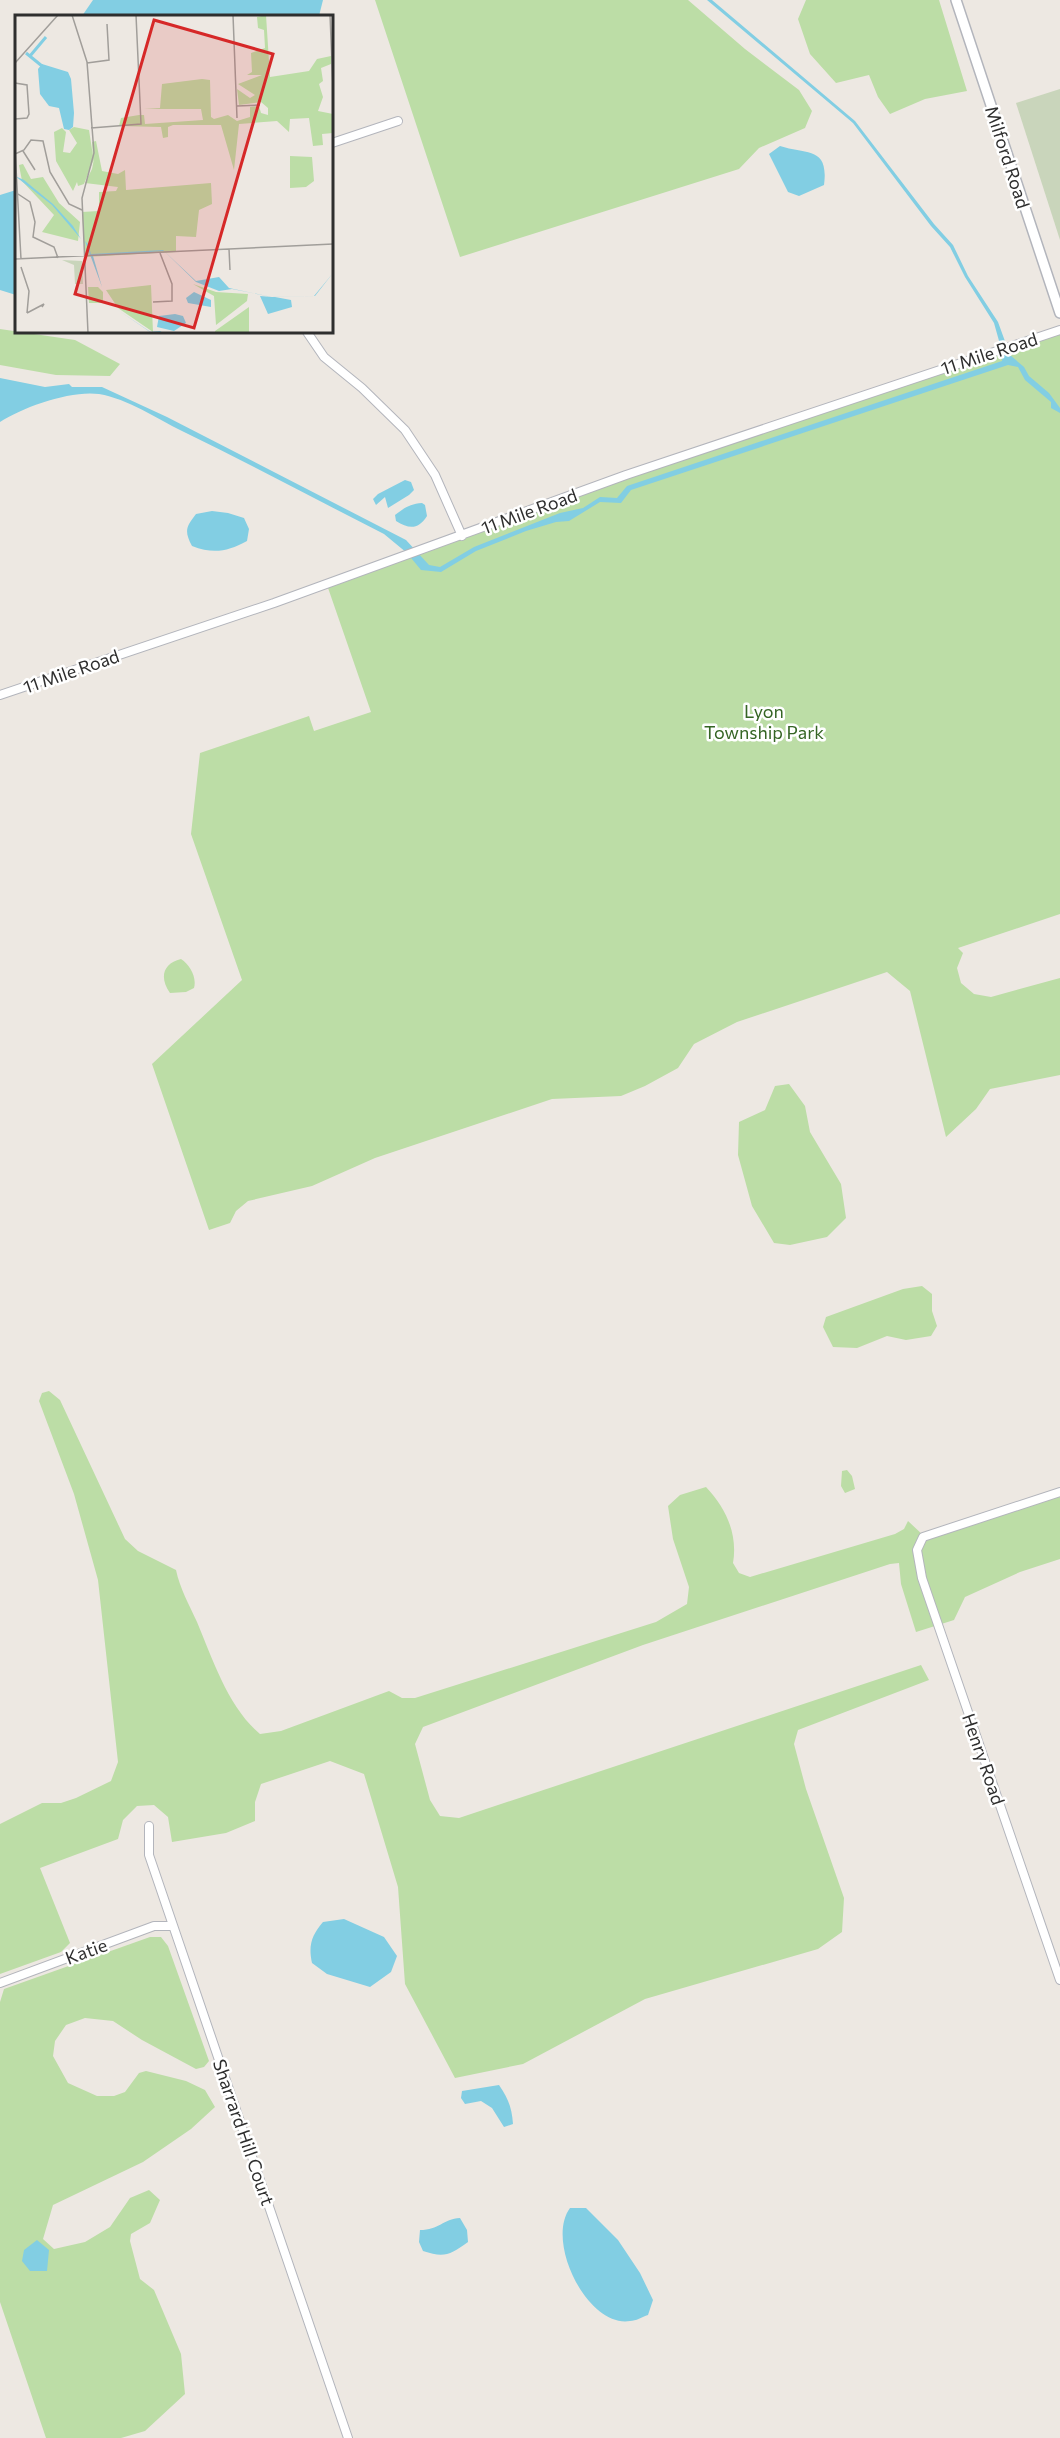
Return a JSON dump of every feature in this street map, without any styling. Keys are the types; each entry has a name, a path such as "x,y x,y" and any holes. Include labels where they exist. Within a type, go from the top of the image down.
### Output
{"street":[{"name":"Milford Road","path":"956,0 1060,313"},
{"path":"333,143 398,121"},
{"name":"11 Mile Road","path":"0,695 404,557 626,475 1060,330"},
{"path":"308,333 324,357 362,388 405,430 435,475 462,536"},
{"name":"Henry Road","path":"1060,1492 923,1537 917,1551 922,1578 1060,1980"},
{"name":"Sharrard Hill Court","path":"149,1826 149,1855 348,2438"},
{"name":"Katie","path":"0,1983 154,1926 173,1926"}],"green space":[{"path":"375,0 688,0 745,49 799,90 812,111 805,128 759,148 739,169 460,257"},
{"path":"806,0 939,0 967,91 925,99 890,114 878,97 869,75 836,83 810,54 798,19"},
{"path":"1060,89 1060,240 1016,103"},
{"path":"0,329 75,340 120,364 110,376 56,375 0,365"},
{"name":"Lyon Township Park","path":"1060,330 1060,914 958,948 963,953 957,968 961,983 974,994 991,997 1060,978 1060,1075 990,1089 976,1109 946,1137 910,991 887,972 737,1022 694,1044 678,1068 621,1096 552,1099 375,1158 312,1186 248,1201 236,1211 230,1223 209,1230 152,1064 242,980 191,834 200,753 309,716 314,731 371,712 327,585 712,446"},
{"path":"181,959 192,972 195,980 194,988 186,992 170,993 165,982 165,972 170,964"},
{"path":"789,1084 805,1106 810,1132 841,1184 846,1218 827,1237 790,1245 774,1243 752,1206 738,1155 739,1122 765,1110 775,1086"},
{"path":"922,1286 932,1294 932,1311 937,1326 931,1336 906,1340 887,1336 857,1348 833,1347 823,1327 826,1317 903,1289"},
{"path":"49,1391 60,1400 125,1539 138,1551 176,1570 182,1590 222,1682 239,1710 260,1734 281,1731 389,1691 402,1698 415,1698 656,1622 687,1604 689,1587 673,1539 668,1506 680,1495 706,1487 729,1522 734,1542 733,1563 739,1573 750,1577 895,1534 904,1529 908,1521 924,1536 1060,1492 1060,1559 1020,1572 965,1597 954,1620 916,1632 901,1584 899,1563 890,1564 643,1645 423,1727 415,1744 430,1800 440,1816 459,1818 921,1665 929,1680 798,1730 794,1744 806,1789 844,1898 842,1932 818,1949 645,1999 523,2064 455,2078 405,1984 398,1887 364,1774 330,1761 261,1784 255,1802 255,1821 226,1833 172,1842 168,1817 154,1805 137,1806 123,1820 118,1839 40,1868 70,1943 61,1952 0,1974 0,1824 42,1803 61,1803 111,1781 118,1762 98,1580 74,1494 39,1401 42,1393"},
{"path":"847,1470 852,1476 855,1489 845,1493 841,1486 842,1471"},
{"path":"150,1937 161,1937 168,1946 209,2061 204,2067 196,2069 142,2040 113,2021 85,2018 66,2025 55,2041 53,2056 68,2083 97,2096 114,2096 125,2092 139,2073 146,2071 186,2081 205,2090 215,2107 191,2129 143,2162 53,2205 43,2239 54,2249 85,2242 110,2227 130,2198 149,2190 160,2200 150,2223 131,2234 130,2241 140,2279 154,2290 181,2354 185,2394 145,2431 121,2438 46,2438 0,2302 0,2002 4,1989"}],"water":[{"path":"93,0 323,0 319,15 83,15"},
{"path":"707,0 712,0 855,121 934,224 953,245 968,276 998,322 1010,355 1049,393 1060,408 1060,413 1051,408 1051,402 1025,380 1018,367 1008,365 631,490 621,503 600,502 569,521 556,522 526,531 476,551 441,572 421,570 407,553 384,534 142,410 110,396 88,393 61,397 34,405 0,422 0,378 45,387 69,384 72,387 102,387 167,417 406,540 429,565 440,567 474,547 560,513 583,508 600,497 617,498 627,486 1002,361 1003,355 994,323 965,277 950,247 931,226 853,123"},
{"path":"780,146 814,154 819,158 825,172 824,185 799,196 788,192 769,154"},
{"path":"15,190 15,295 0,290 0,195"},
{"path":"405,480 411,482 414,490 409,495 388,508 385,497 376,505 373,499 378,494"},
{"path":"422,503 425,505 427,516 420,524 409,527 396,521 395,515 401,510"},
{"path":"212,511 244,518 249,529 247,541 220,551 192,546 187,533 190,522 196,514"},
{"path":"344,1919 384,1937 397,1956 391,1972 370,1987 327,1974 312,1963 311,1946 319,1927 323,1922"},
{"path":"499,2085 509,2103 513,2124 504,2127 492,2108 481,2101 465,2104 461,2098 462,2091"},
{"path":"570,2208 586,2208 618,2240 640,2273 653,2300 648,2315 632,2321 614,2320 599,2311 586,2297 567,2261 563,2241 564,2223"},
{"path":"460,2218 467,2230 468,2242 442,2255 423,2251 419,2242 420,2230"},
{"path":"37,2240 49,2250 47,2271 30,2271 22,2261 24,2250"}]}
